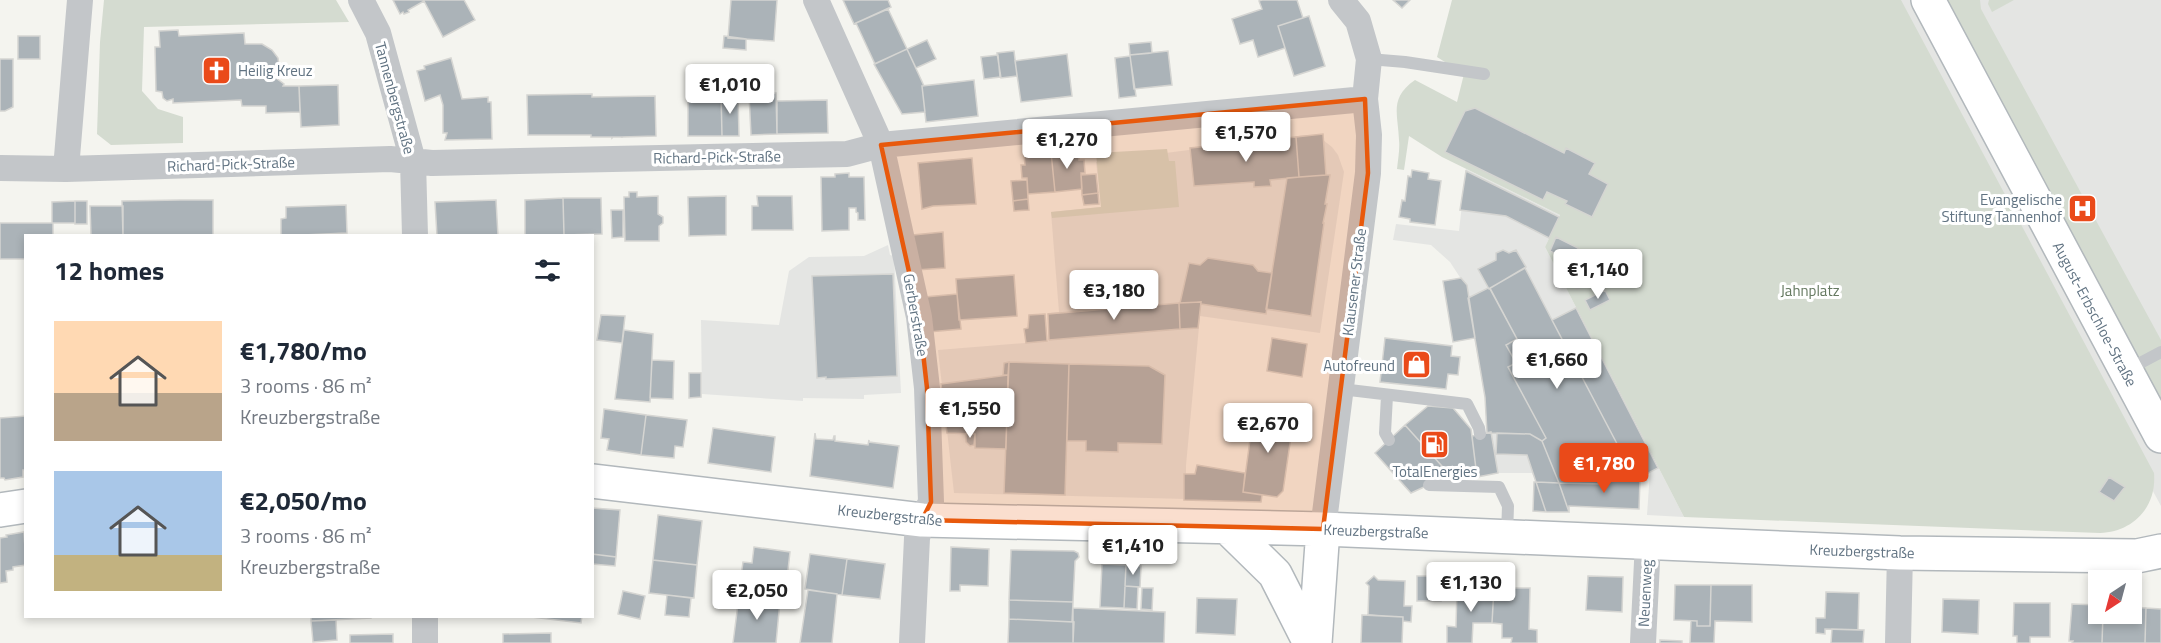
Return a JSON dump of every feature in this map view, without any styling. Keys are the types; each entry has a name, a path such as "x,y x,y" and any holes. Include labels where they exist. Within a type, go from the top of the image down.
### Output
{"main road":[{"name":"August-Erbschloe-Straße","path":"1928,0 2161,436"},
{"name":"Kreuzbergstraße","path":"594,481 922,520 1323,529 1900,553 2137,556 2161,551"},
{"path":"0,510 24,506"},
{"path":"1227,527 1275,574 1310,643"},
{"name":"Klausener Straße","path":"1315,643 1323,529"}],"street":[{"path":"66,169 80,0"},
{"name":"Tannenbergstraße","path":"361,0 378,33 413,161 415,234"},
{"name":"Gerberstraße","path":"816,0 881,145 919,317 927,388 932,502 922,520 917,538 912,643"},
{"name":"Klausener Straße","path":"1323,529 1368,173 1369,135 1365,99 1369,59 1358,21 1341,0"},
{"name":"Richard-Pick-Straße","path":"0,168 66,169 390,159 444,163 847,154 881,145 1365,99"},
{"name":"Neuenweg","path":"1643,643 1648,542"},
{"path":"1898,643 1900,553"},
{"path":"425,618 425,643"}],"lane":[{"path":"1369,59 1484,74"},
{"path":"2126,370 2161,352"},
{"path":"1341,389 1467,404 1480,434"},
{"path":"1387,396 1385,433 1389,440"},
{"path":"1429,485 1488,481 1499,487 1508,506 1507,537"}],"highlighted area":[{"path":"1365,99 1368,173 1323,529 922,520 931,502 927,388 919,317 881,145"}],"shaded area":[{"name":"Evangelische Stiftung Tannenhof","path":"1894,0 2161,0 2161,506 2109,410"},
{"path":"1306,135 1323,140 1332,147 1338,155 1344,172 1320,333 1200,316 1186,465 1186,499 954,493 938,350 1049,341 1048,313 1059,312 1051,212 1101,207 1096,162"},
{"path":"1466,169 1560,215 1545,247 1684,517 1647,515 1650,472 1638,478 1605,478 1604,484 1536,482 1532,473 1498,473 1465,285 1450,262 1431,245 1393,240 1396,224 1459,231"},
{"path":"888,245 890,255 894,256 901,393 864,395 864,399 803,398 803,401 702,394 701,320 779,325 789,271 809,257 864,256"}],"green space":[{"path":"104,0 336,0 349,22 144,27 142,91 158,109 183,117 183,143 111,145 97,134 100,42"},
{"name":"Jahnplatz","path":"1452,0 1901,0 2154,473 2154,485 2147,507 2132,523 2123,528 2100,533 1684,517 1545,247 1560,215 1442,157 1409,136 1404,170 1397,169 1399,147 1397,107 1401,93 1415,80 1457,102 1464,74 1437,57"},
{"path":"1944,0 1980,0 1981,9 2161,340 2161,405"},
{"path":"1989,0 2014,0 1992,12 1988,4"},
{"path":"1167,149 1169,161 1175,161 1179,207 1052,218 1051,212 1101,207 1096,153"}],"building":[{"path":"393,0 464,0 475,20 443,37 424,1 408,10 409,12 400,14"},
{"path":"731,0 777,0 774,41 728,38"},
{"path":"843,0 888,0 891,7 854,24"},
{"path":"1297,0 1303,18 1278,26 1285,48 1258,57 1253,40 1240,44 1232,19 1262,9 1259,1"},
{"path":"1393,0 1410,0 1402,8"},
{"path":"888,9 907,49 875,64 856,23"},
{"path":"1309,16 1325,66 1294,76 1278,26"},
{"name":"Heilig Kreuz","path":"178,30 179,36 244,33 245,44 262,44 272,50 278,58 279,67 276,78 284,84 283,86 299,86 300,112 266,113 266,106 242,106 241,100 173,103 173,99 167,101 163,98 162,92 156,91 155,47 160,47 159,31"},
{"path":"18,36 40,36 40,59 18,59"},
{"path":"724,36 746,39 746,50 723,48"},
{"path":"927,40 936,59 916,68 907,49"},
{"path":"1151,42 1152,53 1130,55 1129,44"},
{"path":"907,49 924,86 922,86 925,112 902,114 874,64"},
{"path":"1014,51 1017,76 1001,78 997,53"},
{"path":"1168,51 1172,85 1134,89 1130,55"},
{"path":"1067,54 1072,96 1021,102 1015,61"},
{"path":"998,55 1000,77 984,79 981,57"},
{"path":"1130,56 1136,96 1119,98 1115,58"},
{"path":"451,58 462,99 488,97 488,102 491,102 492,139 445,140 447,133 443,133 443,105 440,95 425,101 417,71 425,69 424,66"},
{"path":"0,59 13,59 13,107 5,111 0,111"},
{"path":"974,80 978,116 926,122 922,86"},
{"path":"338,85 339,125 301,127 299,86"},
{"path":"702,93 721,93 722,136 688,136 688,101 702,101"},
{"path":"721,93 738,93 739,136 722,136"},
{"path":"776,93 777,134 751,135 749,94"},
{"path":"592,94 592,97 655,96 656,136 612,138 591,137 591,135 528,135 527,95"},
{"path":"827,100 828,133 777,134 777,101"},
{"path":"1475,108 1564,153 1566,148 1595,163 1589,174 1608,184 1592,217 1565,204 1567,201 1547,192 1543,200 1445,152 1465,111"},
{"path":"1323,134 1326,175 1299,177 1296,137"},
{"path":"1296,137 1299,177 1270,180 1271,186 1254,187 1254,182 1194,186 1190,148"},
{"path":"1079,149 1079,160 1084,160 1085,173 1081,173 1082,189 1055,192 1051,152"},
{"path":"1051,152 1055,192 1028,194 1027,178 1022,178 1021,165 1025,165 1024,154"},
{"path":"972,158 976,204 933,206 922,209 918,163"},
{"path":"1412,170 1429,173 1428,179 1441,181 1435,225 1410,222 1410,219 1399,217 1402,200 1405,201 1408,176 1411,177"},
{"path":"1466,171 1559,217 1549,238 1506,216 1460,210"},
{"path":"849,173 849,177 864,177 865,220 858,220 856,208 849,208 849,230 822,231 821,177 835,177 835,174"},
{"path":"1096,174 1098,193 1082,195 1081,175"},
{"path":"1330,175 1311,316 1266,309 1287,178"},
{"path":"1027,180 1028,199 1013,201 1011,181"},
{"path":"629,192 637,192 637,197 658,196 658,214 663,217 663,223 659,226 659,241 625,241 624,197 629,197"},
{"path":"1098,193 1099,204 1084,205 1082,195"},
{"path":"726,196 726,235 689,236 688,197"},
{"path":"757,196 792,196 793,230 752,230 752,206 758,206"},
{"path":"563,198 564,234 525,234 525,200"},
{"path":"563,198 601,198 602,234 564,234"},
{"path":"1028,199 1029,210 1014,211 1013,201"},
{"path":"213,200 213,234 123,234 122,201"},
{"path":"496,200 498,234 437,234 435,202"},
{"path":"75,201 87,201 87,224 75,224"},
{"path":"75,201 75,223 52,223 52,202"},
{"path":"346,205 347,233 281,234 281,219 286,218 286,207"},
{"path":"90,206 123,206 123,234 91,234"},
{"path":"611,210 623,210 623,237 612,238"},
{"path":"0,223 53,223 53,234 24,234 24,259 0,259"},
{"path":"943,232 945,268 916,270 913,235"},
{"path":"1556,237 1578,248 1571,262 1550,251"},
{"path":"1503,250 1509,253 1516,250 1526,267 1489,289 1478,269 1496,260 1496,253"},
{"path":"1208,258 1253,265 1258,271 1272,273 1266,314 1201,304 1201,302 1180,303 1189,263 1200,265"},
{"path":"1525,268 1635,478 1604,478 1604,484 1559,483 1542,441 1546,438 1508,367 1516,363 1506,345 1517,339 1490,288"},
{"path":"1591,269 1596,279 1577,289 1571,280"},
{"path":"893,274 897,376 817,378 812,276"},
{"path":"1014,275 1017,316 959,320 956,279"},
{"path":"1461,278 1467,285 1475,338 1453,342 1443,281"},
{"path":"1488,288 1517,339 1506,345 1516,363 1508,367 1546,438 1542,441 1530,434 1487,433 1485,397 1468,298"},
{"path":"1605,290 1610,300 1590,310 1585,300"},
{"path":"957,294 961,329 929,332 925,297"},
{"path":"1201,302 1198,328 1180,329 1179,303"},
{"path":"1179,303 1180,329 1049,340 1048,314"},
{"path":"1576,308 1658,468 1637,479 1552,320"},
{"path":"1045,314 1047,341 1026,343 1024,329 1028,328 1029,315"},
{"path":"601,315 625,316 622,343 597,340"},
{"path":"624,330 653,334 650,402 615,399"},
{"path":"1272,338 1307,344 1302,377 1267,371"},
{"path":"1385,338 1452,346 1451,356 1460,357 1458,375 1448,374 1446,389 1380,382"},
{"path":"652,360 674,361 673,399 650,398"},
{"path":"1009,362 1069,364 1065,495 1004,493"},
{"path":"1009,362 1008,375 1003,375 1004,363"},
{"path":"1069,364 1149,366 1165,375 1162,444 1118,443 1118,452 1086,451 1086,441 1067,441"},
{"path":"689,373 701,373 701,397 689,398"},
{"path":"1008,375 1006,449 975,448 975,434 947,433 941,384"},
{"path":"1428,406 1453,408 1471,429 1477,477 1450,475 1405,425"},
{"path":"604,409 646,415 641,455 607,450 609,439 601,438"},
{"path":"1254,410 1294,416 1283,491 1277,497 1243,492"},
{"path":"646,415 687,420 683,447 675,446 674,458 641,455"},
{"path":"24,416 23,477 5,480 0,478 0,418"},
{"path":"1405,425 1450,475 1411,493 1375,453"},
{"path":"713,428 775,437 771,472 708,463"},
{"path":"1491,432 1498,473 1477,477 1472,436"},
{"path":"815,433 816,439 833,440 835,436 835,441 868,445 869,440 869,442 899,446 893,488 810,476"},
{"path":"1497,433 1530,434 1542,441 1559,483 1536,482 1527,455 1496,454"},
{"path":"966,434 975,434 974,445 970,446 966,442"},
{"path":"1197,465 1245,473 1243,492 1262,495 1261,502 1184,500 1184,474 1195,474"},
{"path":"2109,477 2125,487 2114,501 2099,492"},
{"path":"1604,478 1640,479 1639,509 1569,506 1569,512 1559,483 1604,484"},
{"path":"1534,482 1536,482 1546,512 1533,511"},
{"path":"1536,482 1559,483 1569,512 1546,512"},
{"path":"594,508 620,510 616,557 594,554"},
{"path":"658,515 702,521 697,565 653,560"},
{"path":"24,532 24,565 6,571 7,582 0,583 0,538 7,537 6,535"},
{"path":"754,547 790,552 786,588 740,583 743,562 752,563"},
{"path":"951,547 989,549 988,586 960,585 960,591 950,591"},
{"path":"1011,550 1074,551 1078,553 1079,557 1075,561 1073,602 1009,600"},
{"path":"594,554 616,557 615,566 594,564"},
{"path":"810,554 847,559 842,595 805,589"},
{"path":"847,559 885,564 880,599 842,595"},
{"path":"653,560 697,565 694,598 649,593"},
{"path":"1102,564 1126,565 1124,608 1100,607"},
{"path":"1126,565 1141,566 1140,587 1125,586"},
{"path":"1374,576 1378,580 1405,581 1404,606 1412,606 1411,622 1403,621 1403,617 1368,615 1369,586 1366,583"},
{"path":"1417,576 1441,576 1441,601 1417,601"},
{"path":"1588,576 1623,577 1622,612 1586,610"},
{"path":"1675,585 1711,585 1710,626 1697,626 1697,621 1674,620"},
{"path":"1711,585 1752,585 1752,622 1715,621 1714,643 1690,643 1691,621 1697,621 1697,626 1710,626"},
{"path":"753,586 770,588 769,600 752,597"},
{"path":"1125,586 1138,587 1137,609 1124,608"},
{"path":"1457,587 1494,588 1492,623 1473,623 1472,643 1447,643 1447,626 1456,627"},
{"path":"1142,588 1153,588 1152,610 1141,609"},
{"path":"1494,588 1530,588 1529,629 1537,630 1537,643 1511,643 1512,638 1502,638 1502,624 1492,623"},
{"path":"808,590 837,594 832,643 800,643"},
{"path":"623,591 645,596 640,619 618,614"},
{"path":"1826,592 1859,593 1858,630 1825,629 1825,634 1816,633 1816,618 1825,618"},
{"path":"667,595 691,598 689,617 665,615"},
{"path":"739,596 780,601 776,643 733,643"},
{"path":"1197,598 1237,599 1235,635 1196,633"},
{"path":"1943,599 1979,600 1978,634 1942,632"},
{"path":"1009,600 1073,602 1072,622 1009,619"},
{"path":"2014,603 2050,603 2050,637 2030,637 2030,643 2017,643 2017,636 2013,636"},
{"path":"2072,604 2088,605 2088,624 2103,624 2102,643 2072,643 2073,641 2069,641"},
{"path":"1073,608 1165,612 1164,643 1073,643"},
{"path":"2142,608 2146,608 2145,643 2102,643 2103,624 2142,624"},
{"path":"2146,608 2161,609 2161,643 2145,643"},
{"path":"1362,615 1403,617 1402,643 1361,643"},
{"path":"311,618 371,618 311,621"},
{"path":"540,618 582,618 581,623"},
{"path":"1009,619 1074,622 1073,643 1008,643"},
{"path":"336,620 337,640 313,642 311,621"},
{"path":"1832,629 1864,630 1863,643 1831,643"},
{"path":"551,633 551,643 503,643 503,634"},
{"path":"393,634 393,643 350,643 350,635"},
{"path":"1660,640 1682,641 1682,643 1660,643"}],"place":[{"name":"Heilig Kreuz","path":"217,70"},
{"name":"Evangelische Stiftung Tannenhof","path":"2083,208"},
{"name":"Autofreund","path":"1416,365"},
{"name":"TotalEnergies","path":"1435,444"}]}
